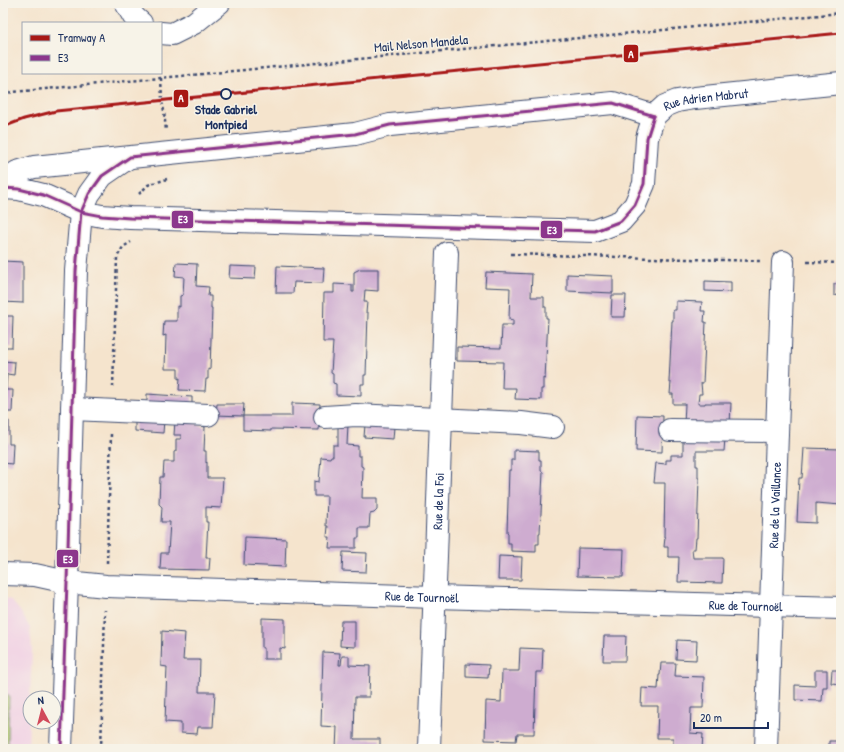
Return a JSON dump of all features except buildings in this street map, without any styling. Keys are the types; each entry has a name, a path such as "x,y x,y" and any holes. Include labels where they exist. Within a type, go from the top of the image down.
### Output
{"street":[{"path":"126,3 134,17 140,22"},
{"path":"162,33 172,34 194,23 218,3"},
{"name":"Rue Adrien Mabrut","path":"3,188 19,189 44,195 81,212 102,216 595,232 621,221 635,206 644,184 647,138 654,116 665,106 677,101 841,83"},
{"path":"3,182 17,172 34,167 356,134 390,125 613,103 654,116"},
{"path":"61,749 76,271 81,212 89,194 102,176 130,157"},
{"name":"Rue de la Foi","path":"428,749 447,252"},
{"name":"Rue de la Vaillance","path":"766,749 782,262"},
{"path":"72,409 208,416"},
{"path":"325,416 356,415 441,419 522,423 553,427"},
{"path":"670,430 777,431"},
{"name":"Rue de Tournoël","path":"3,574 35,575 67,582 106,586 841,608"}],"path":[{"name":"Mail Nelson Mandela","path":"3,93 841,14"},
{"path":"100,749 117,257 123,247 131,243 130,218"}],"shaded area":[{"path":"3,598 11,600 20,611 30,628 32,650 30,690 22,690 22,730 29,730 28,749 3,749"}],"green space":[{"path":"3,694 9,695 8,749 3,749"}],"tram line":[{"name":"A","path":"3,127 24,119 56,111 841,33"}],"transit line":[{"name":"E3","path":"61,749 76,271 81,212 89,194 102,176 130,157 355,134 390,125 613,103 654,116"},
{"name":"E3","path":"3,188 19,189 43,195 81,212 102,216 595,231 621,221 635,205 644,184 647,138 654,116"}],"place":[{"name":"Stade Gabriel Montpied","path":"226,94"}]}
